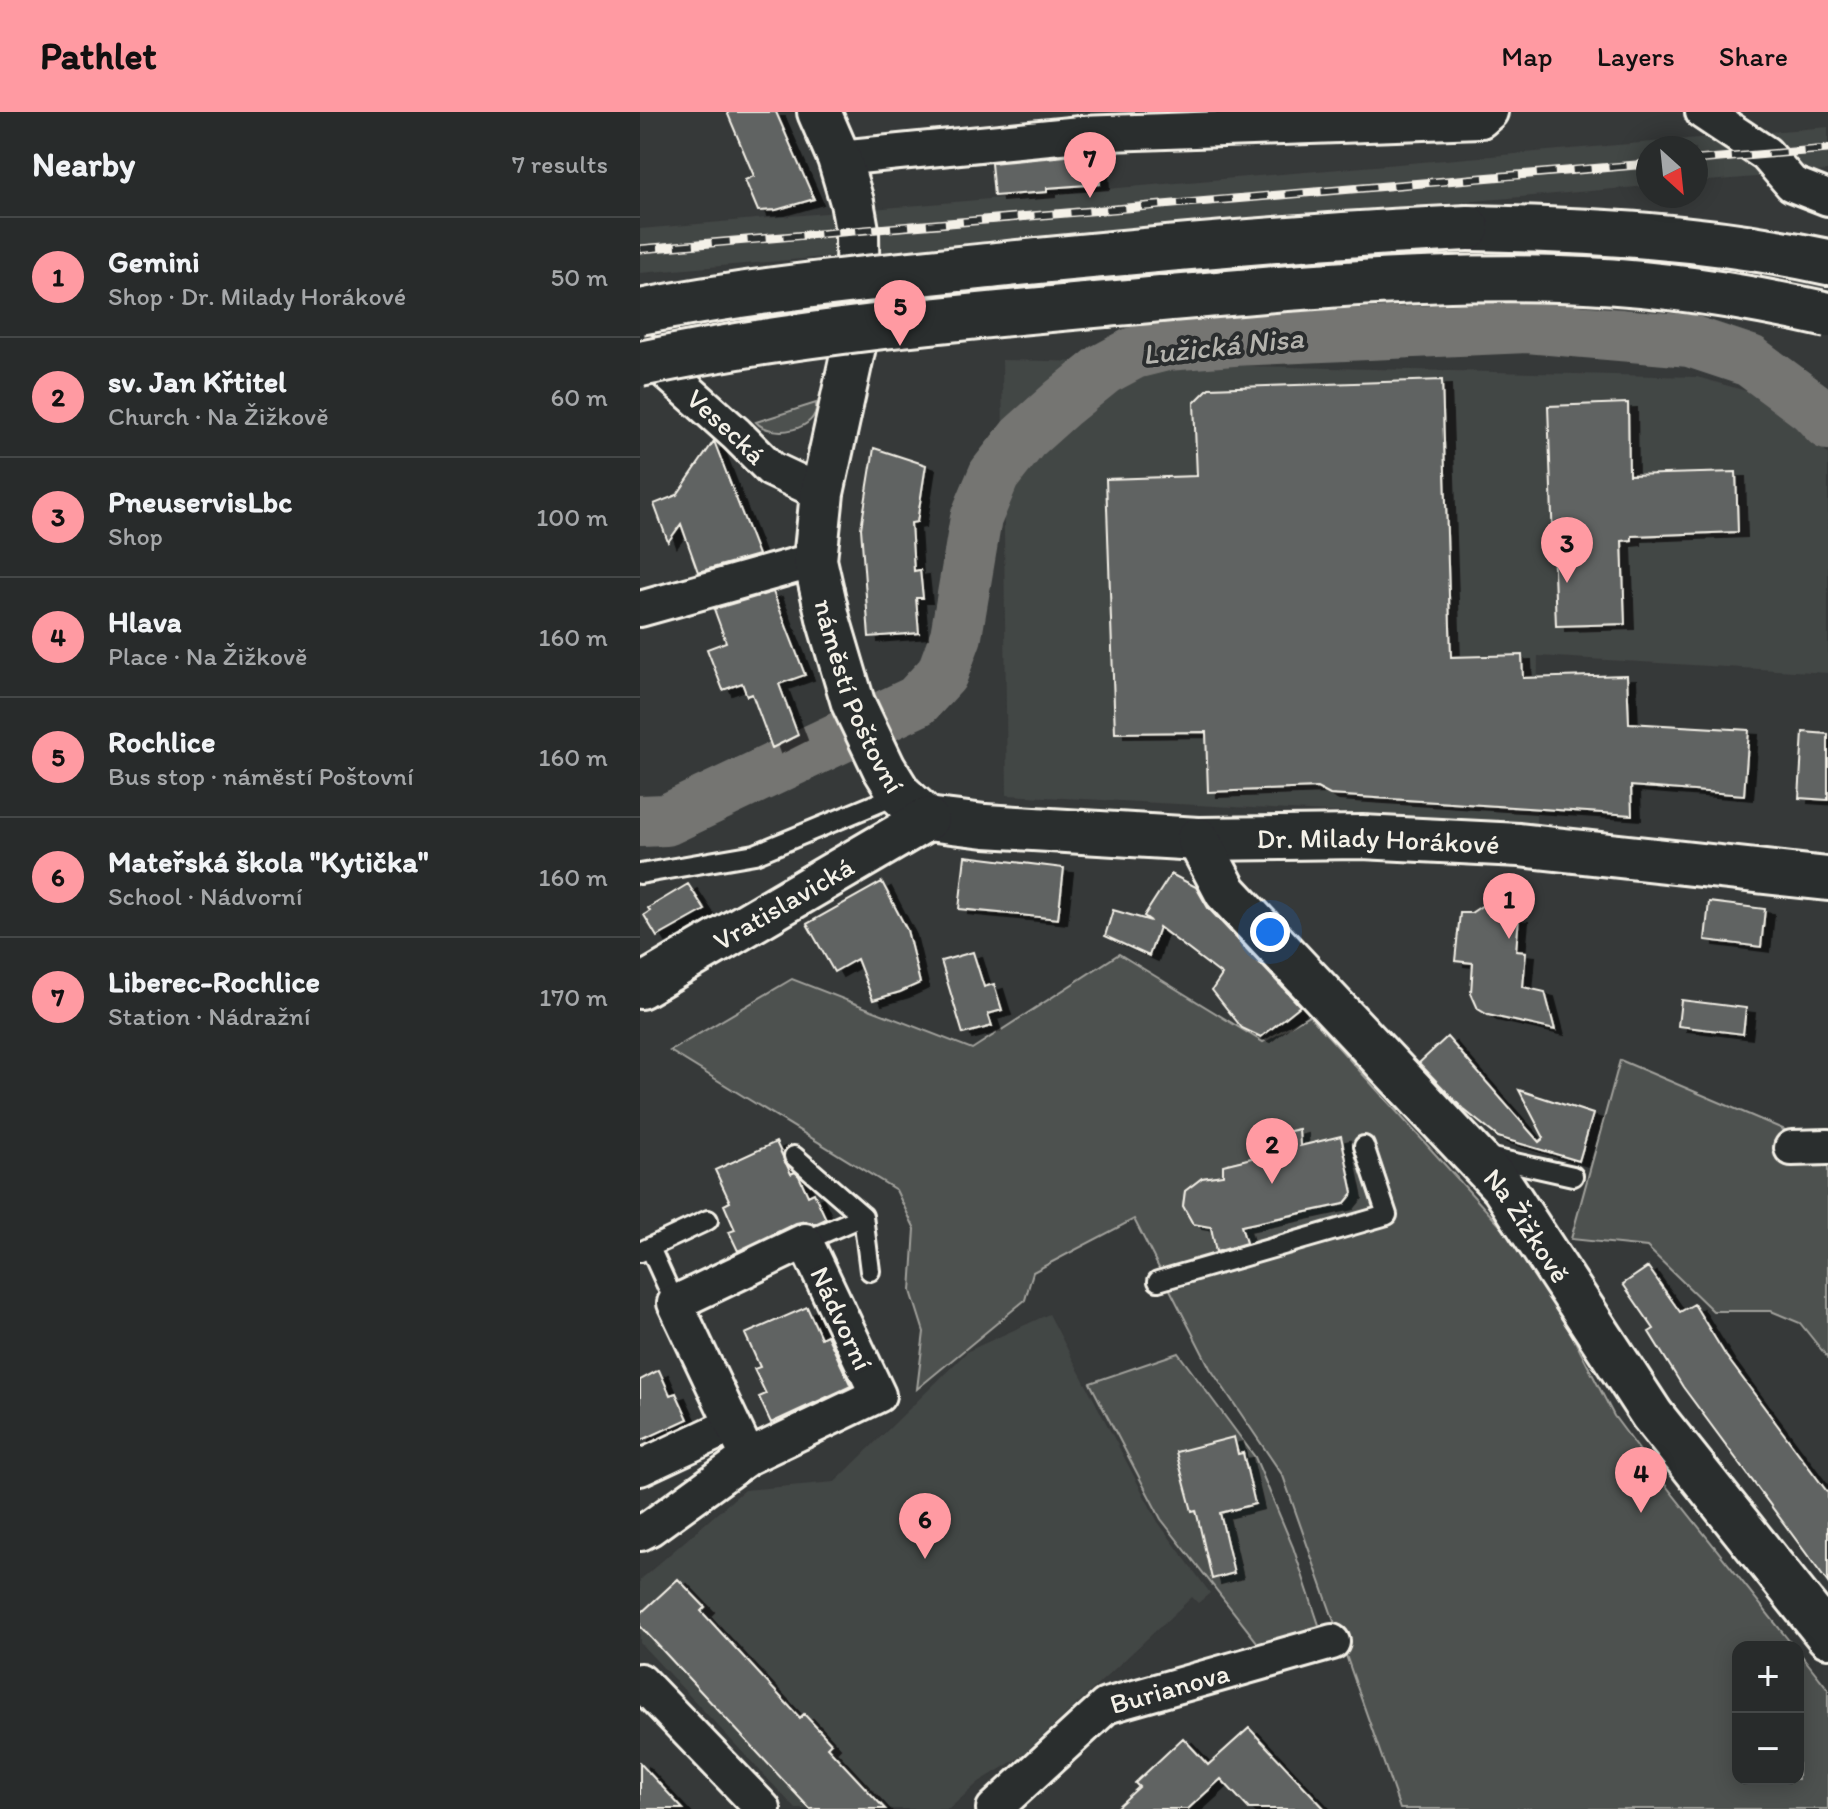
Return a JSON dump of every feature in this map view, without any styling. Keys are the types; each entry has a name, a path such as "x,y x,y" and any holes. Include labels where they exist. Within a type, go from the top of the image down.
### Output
{"highway":[{"path":"640,312 689,302 880,277 1240,241 1467,228 1668,236 1828,262"},
{"path":"664,362 703,351 997,314 1243,292 1463,279 1560,279 1660,286 1773,303 1828,315"}],"street":[{"name":"náměstí Poštovní","path":"819,112 839,158 852,202 857,230 858,328 822,493 815,560 853,703 903,794"},
{"path":"839,158 1080,134 1438,117 1481,120 1490,112"},
{"path":"1703,112 1766,154 1792,184 1828,198"},
{"name":"Vesecká","path":"640,348 664,362 771,469 822,493"},
{"name":"náměstí Poštovní","path":"640,609 815,560"},
{"name":"Dr. Milady Horákové","path":"903,794 985,826 1198,839 1362,837 1519,845 1828,879"},
{"name":"Vratislavická","path":"640,987 903,794"},
{"name":"Na Žižkově","path":"1198,839 1226,892 1503,1187 1652,1415 1828,1636"},
{"path":"1792,1148 1828,1147"},
{"name":"Nádvorní","path":"640,1533 748,1457 878,1395 805,1241 675,1303"},
{"path":"675,1303 748,1457"},
{"path":"640,1468 732,1425"},
{"name":"Burianova","path":"994,1809 1106,1706 1332,1642"},
{"path":"640,1681 763,1809"}],"lane":[{"path":"640,874 755,854 903,794"},
{"path":"1158,1281 1387,1215 1364,1146"},
{"path":"1473,1153 1573,1176"},
{"path":"794,1156 863,1216"},
{"name":"Nádvorní","path":"805,1241 863,1216 870,1271"},
{"path":"675,1303 645,1250 708,1220"}],"shaded area":[{"path":"1828,127 1828,171 1708,181 1708,137"},
{"path":"1636,143 1636,187 640,273 640,229"},
{"path":"1002,360 1697,377 1778,400 1828,454 1828,673 1538,656 1536,823 1007,795"},
{"path":"816,403 815,413 803,426 783,431 763,427 756,422"},
{"path":"1119,954 1263,1042 1309,1015 1535,1264 1614,1416 1789,1641 1732,1641 1732,1785 1804,1785 1804,1659 1828,1689 1828,1809 1400,1809 1283,1476 1210,1368 1134,1219 1033,1272 1025,1300 917,1389 924,1332 911,1291 915,1229 896,1190 670,1051 792,979 972,1049","holes":["1298,1129 1300,1146 1344,1204 1241,1226 1247,1245 1216,1252 1211,1227 1183,1206 1185,1191 1202,1178 1223,1175 1224,1165 1260,1156 1258,1139"]},
{"path":"1620,1060 1804,1138 1828,1140 1828,1358 1800,1323 1771,1311 1713,1311 1647,1247 1571,1239"},
{"path":"1049,1314 1158,1522 1210,1593 1198,1603 1192,1597 1020,1757 979,1782 949,1809 796,1809 640,1643 640,1580 744,1490 835,1482 968,1351"},
{"path":"1178,1353 1255,1457 1293,1547 1321,1631 1261,1647 1161,1519 1090,1383"}],"building":[{"path":"727,112 776,112 814,199 776,210 758,211 745,180 754,176"},
{"path":"1098,153 1100,184 994,196 991,163"},
{"path":"1442,380 1451,657 1522,655 1523,678 1627,675 1629,723 1749,730 1744,795 1631,786 1632,815 1330,795 1317,788 1208,792 1206,732 1115,733 1106,479 1197,476 1194,403 1209,388"},
{"path":"1628,403 1629,475 1736,472 1738,532 1632,536 1632,540 1622,541 1625,624 1556,626 1548,406"},
{"path":"714,441 758,555 698,572 681,524 668,542 654,504 677,495"},
{"path":"874,448 926,465 917,522 911,523 914,571 920,570 923,598 916,598 919,633 869,637 861,528"},
{"path":"773,592 805,675 779,684 798,735 772,748 752,694 747,696 742,683 723,690 707,649 726,642 714,609"},
{"path":"1803,732 1828,734 1828,800 1799,798"},
{"path":"965,856 1064,868 1058,919 959,909"},
{"path":"1171,874 1196,887 1208,908 1300,1006 1261,1037 1242,1028 1212,990 1222,975 1159,927 1149,956 1105,936 1113,910 1151,921 1144,916"},
{"path":"882,882 907,930 920,983 873,1000 857,959 834,972 807,924"},
{"path":"688,884 705,910 657,937 644,915 650,911 648,908"},
{"path":"1489,901 1504,916 1519,917 1516,951 1526,952 1523,987 1545,992 1555,1030 1488,1015 1478,1009 1471,993 1473,963 1455,961 1460,913 1471,913"},
{"path":"1709,902 1765,909 1761,947 1705,940"},
{"path":"973,952 984,987 994,984 1002,1010 988,1014 992,1026 963,1034 941,961"},
{"path":"1681,1000 1746,1008 1743,1034 1678,1026"},
{"path":"1447,1037 1539,1142 1544,1138 1519,1090 1593,1114 1579,1161 1498,1137 1463,1109 1419,1063"},
{"path":"1299,1129 1300,1146 1341,1136 1353,1193 1344,1204 1241,1226 1246,1243 1216,1252 1211,1227 1193,1224 1183,1206 1185,1191 1202,1178 1223,1175 1223,1165 1260,1156 1257,1139"},
{"path":"776,1142 791,1174 795,1172 799,1176 808,1196 814,1193 826,1219 815,1224 806,1221 796,1223 738,1251 729,1232 735,1230 724,1205 730,1202 715,1170"},
{"path":"1648,1267 1680,1312 1694,1304 1726,1356 1828,1493 1828,1583 1683,1387 1649,1332 1654,1329 1623,1284"},
{"path":"807,1307 821,1338 827,1335 851,1386 771,1423 759,1397 766,1394 754,1369 760,1367 745,1334"},
{"path":"659,1370 670,1395 676,1393 688,1419 640,1441 640,1380"},
{"path":"1234,1437 1238,1454 1243,1453 1255,1504 1220,1513 1234,1573 1212,1579 1196,1510 1192,1511 1176,1452"},
{"path":"678,1579 705,1607 701,1611 800,1718 804,1714 831,1743 827,1747 885,1809 810,1809 640,1626 640,1614"},
{"path":"1249,1728 1325,1809 1249,1809 1221,1779 1188,1809 1115,1809 1139,1787 1135,1783 1183,1738 1208,1765"},
{"path":"640,1763 683,1809 640,1809"}],"waterway":[{"name":"Lužická Nisa","path":"640,821 666,820 917,701 942,674 956,636 976,518 994,475 1023,438 1062,403 1104,369 1134,353 1166,345 1233,340 1527,327 1690,341 1750,361 1812,407 1828,424"}],"railway":[{"path":"1708,159 1828,149"},
{"path":"640,249 1636,165"}],"place":[{"name":"Liberec-Rochlice","path":"1090,198"},
{"name":"Rochlice","path":"900,346"},
{"name":"PneuservisLbc","path":"1567,583"},
{"name":"Gemini","path":"1509,939"},
{"name":"sv. Jan Křtitel","path":"1272,1184"},
{"name":"Hlava","path":"1641,1513"},
{"name":"Mateřská škola \"Kytička\"","path":"925,1559"}]}
